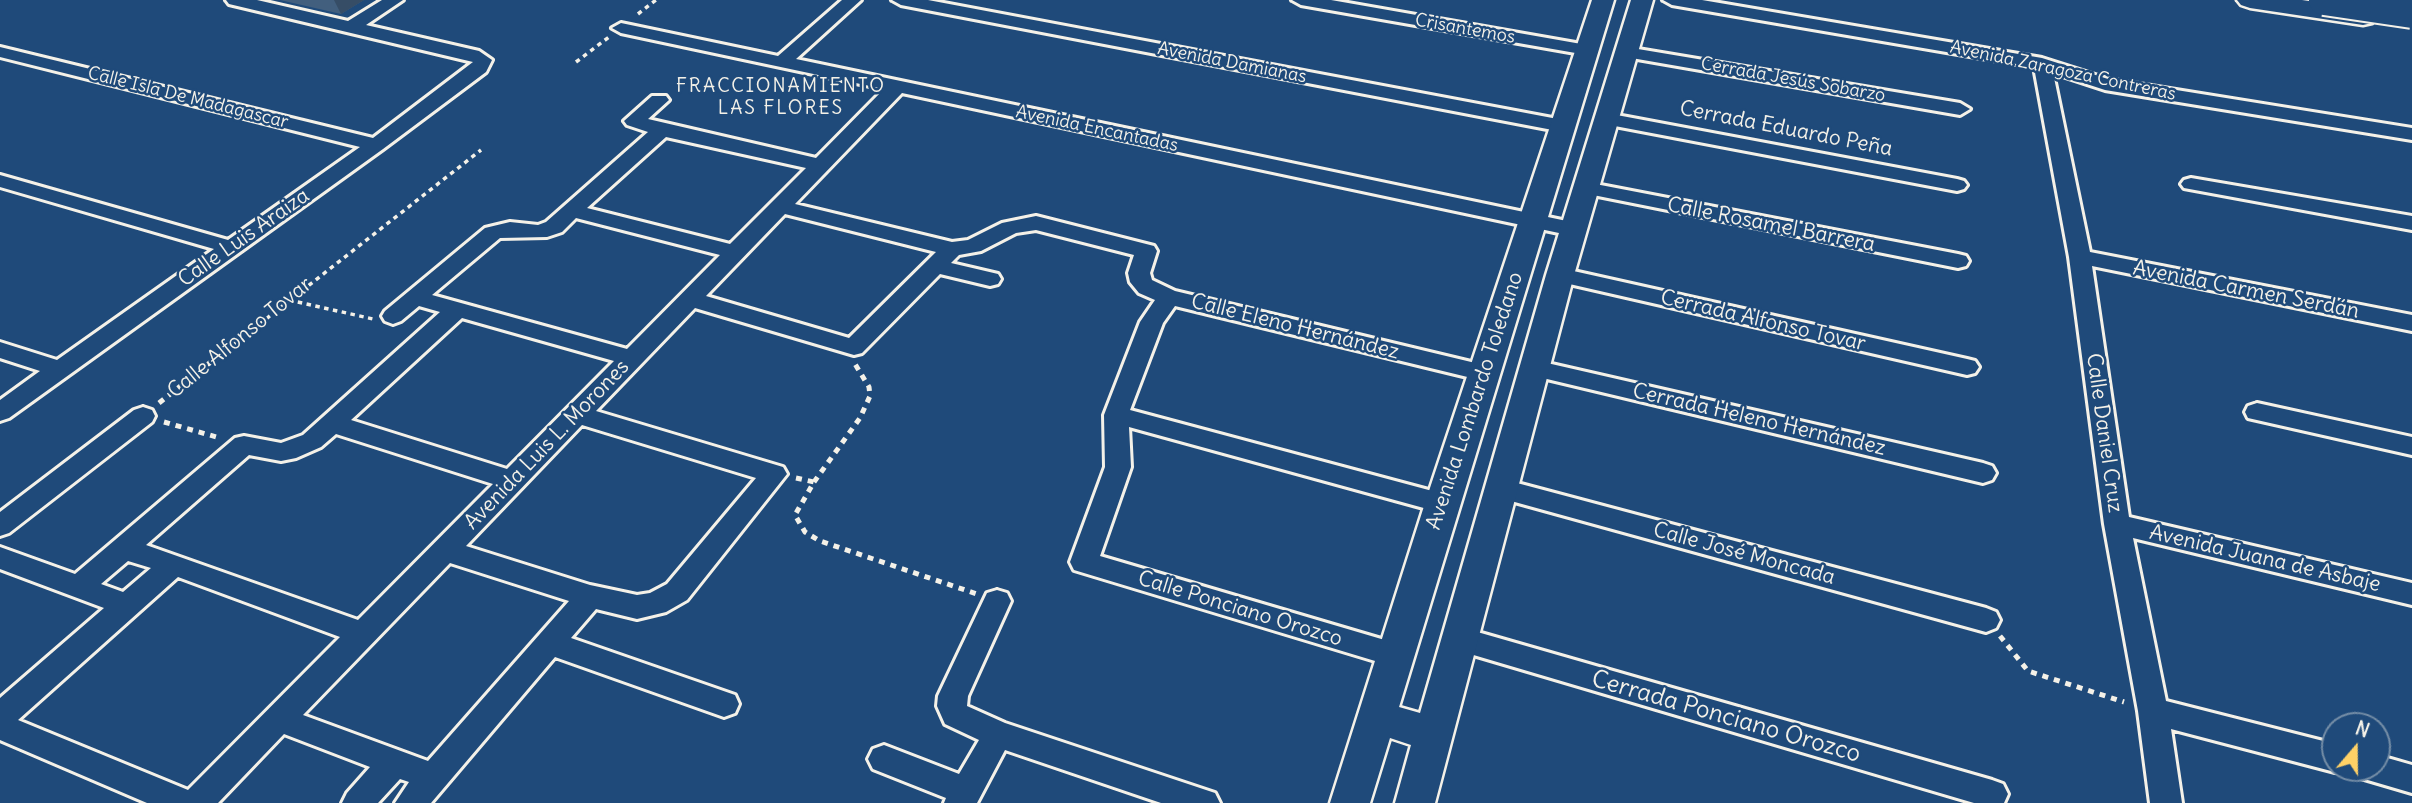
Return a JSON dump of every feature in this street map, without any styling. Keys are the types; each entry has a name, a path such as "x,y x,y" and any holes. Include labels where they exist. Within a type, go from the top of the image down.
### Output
{"highway":[{"path":"2250,0 2412,25"},
{"path":"2324,0 2412,13"},
{"path":"2401,0 2412,6"}],"main road":[{"name":"Avenida Lombardo Toledano","path":"1350,803 1442,503 1604,0"},
{"name":"Avenida Lombardo Toledano","path":"1415,803 1559,275 1642,0"},
{"path":"1377,716 1433,734"}],"street":[{"path":"234,0 351,27 394,0"},
{"path":"782,62 852,0"},
{"name":"Avenida Damianas","path":"901,0 937,3 1563,126"},
{"name":"Crisantemos","path":"1301,0 1587,50"},
{"name":"Avenida Zaragoza Contreras","path":"1672,0 2042,63 2105,84 2412,134"},
{"name":"Calle Luis Araiza","path":"0,412 376,145 479,68 484,61 473,55 351,27"},
{"name":"Avenida Encantadas","path":"621,28 1573,229"},
{"name":"Calle Isla De Madagascar","path":"0,52 376,145"},
{"name":"Cerrada Jesús Sobarzo","path":"1626,52 1960,109"},
{"name":"Calle Daniel Cruz","path":"2042,63 2080,257 2117,524 2153,711 2166,803"},
{"name":"Avenida Luis L. Morones","path":"197,803 897,87"},
{"path":"659,100 634,121 662,130 820,165"},
{"name":"Cerrada Eduardo Peña","path":"1606,119 1957,185"},
{"path":"393,316 485,238 501,230 539,232 554,227 662,130"},
{"path":"0,181 230,247"},
{"path":"2191,184 2412,223"},
{"name":"Calle Rosamel Barrera","path":"1585,188 1958,261"},
{"path":"689,299 854,347 952,248 779,206"},
{"path":"572,211 735,252"},
{"name":"Calle Eleno Hernández","path":"952,248 974,246 1010,229 1036,223 1146,251 1139,273 1141,282 1147,288 1168,297 1484,373"},
{"name":"Avenida Carmen Serdán","path":"2080,257 2412,323"},
{"path":"936,266 990,279"},
{"name":"Cerrada Alfonso Tovar","path":"1559,275 1966,367"},
{"path":"1168,297 1152,322 1116,415 1442,503"},
{"path":"416,298 631,358"},
{"path":"79,587 244,445 281,452 296,449 333,424 457,310"},
{"path":"0,350 59,369"},
{"name":"Cerrada Heleno Hernández","path":"1534,368 1983,473"},
{"path":"2257,412 2412,446"},
{"path":"444,550 590,596 637,607 656,604 677,592 774,474 577,414"},
{"name":"Calle Ponciano Orozco","path":"1116,415 1118,467 1084,562 1395,655"},
{"path":"0,526 143,416"},
{"path":"333,424 512,480"},
{"name":"Calle José Moncada","path":"1502,489 1986,620"},
{"name":"Avenida Juana de Asbaje","path":"2117,524 2412,594"},
{"path":"124,549 174,564 361,634"},
{"path":"3,564 127,605"},
{"path":"0,717 174,564"},
{"path":"411,803 590,596"},
{"path":"997,601 953,695 952,705 956,715 998,734 1203,803"},
{"name":"Cerrada Ponciano Orozco","path":"1460,639 1992,794"},
{"path":"550,643 724,704"},
{"path":"2153,711 2321,754"},
{"path":"279,719 433,777"},
{"path":"0,726 182,803"},
{"path":"884,759 964,797 998,734"},
{"path":"358,803 395,762"},
{"path":"2391,773 2412,779"}],"path":[{"name":"Calle Alfonso Tovar","path":"143,416 481,150"},
{"path":"289,299 368,319 382,320 393,316"},
{"path":"854,347 857,371 869,387 870,396 860,418 814,482 795,515 797,524 820,541 997,601"},
{"path":"143,416 244,445"},
{"path":"774,474 814,482"},
{"path":"1986,620 2028,671 2153,711"}],"district":[{"name":"FRACCIONAMIENTO LAS FLORES","path":"781,98"}]}
